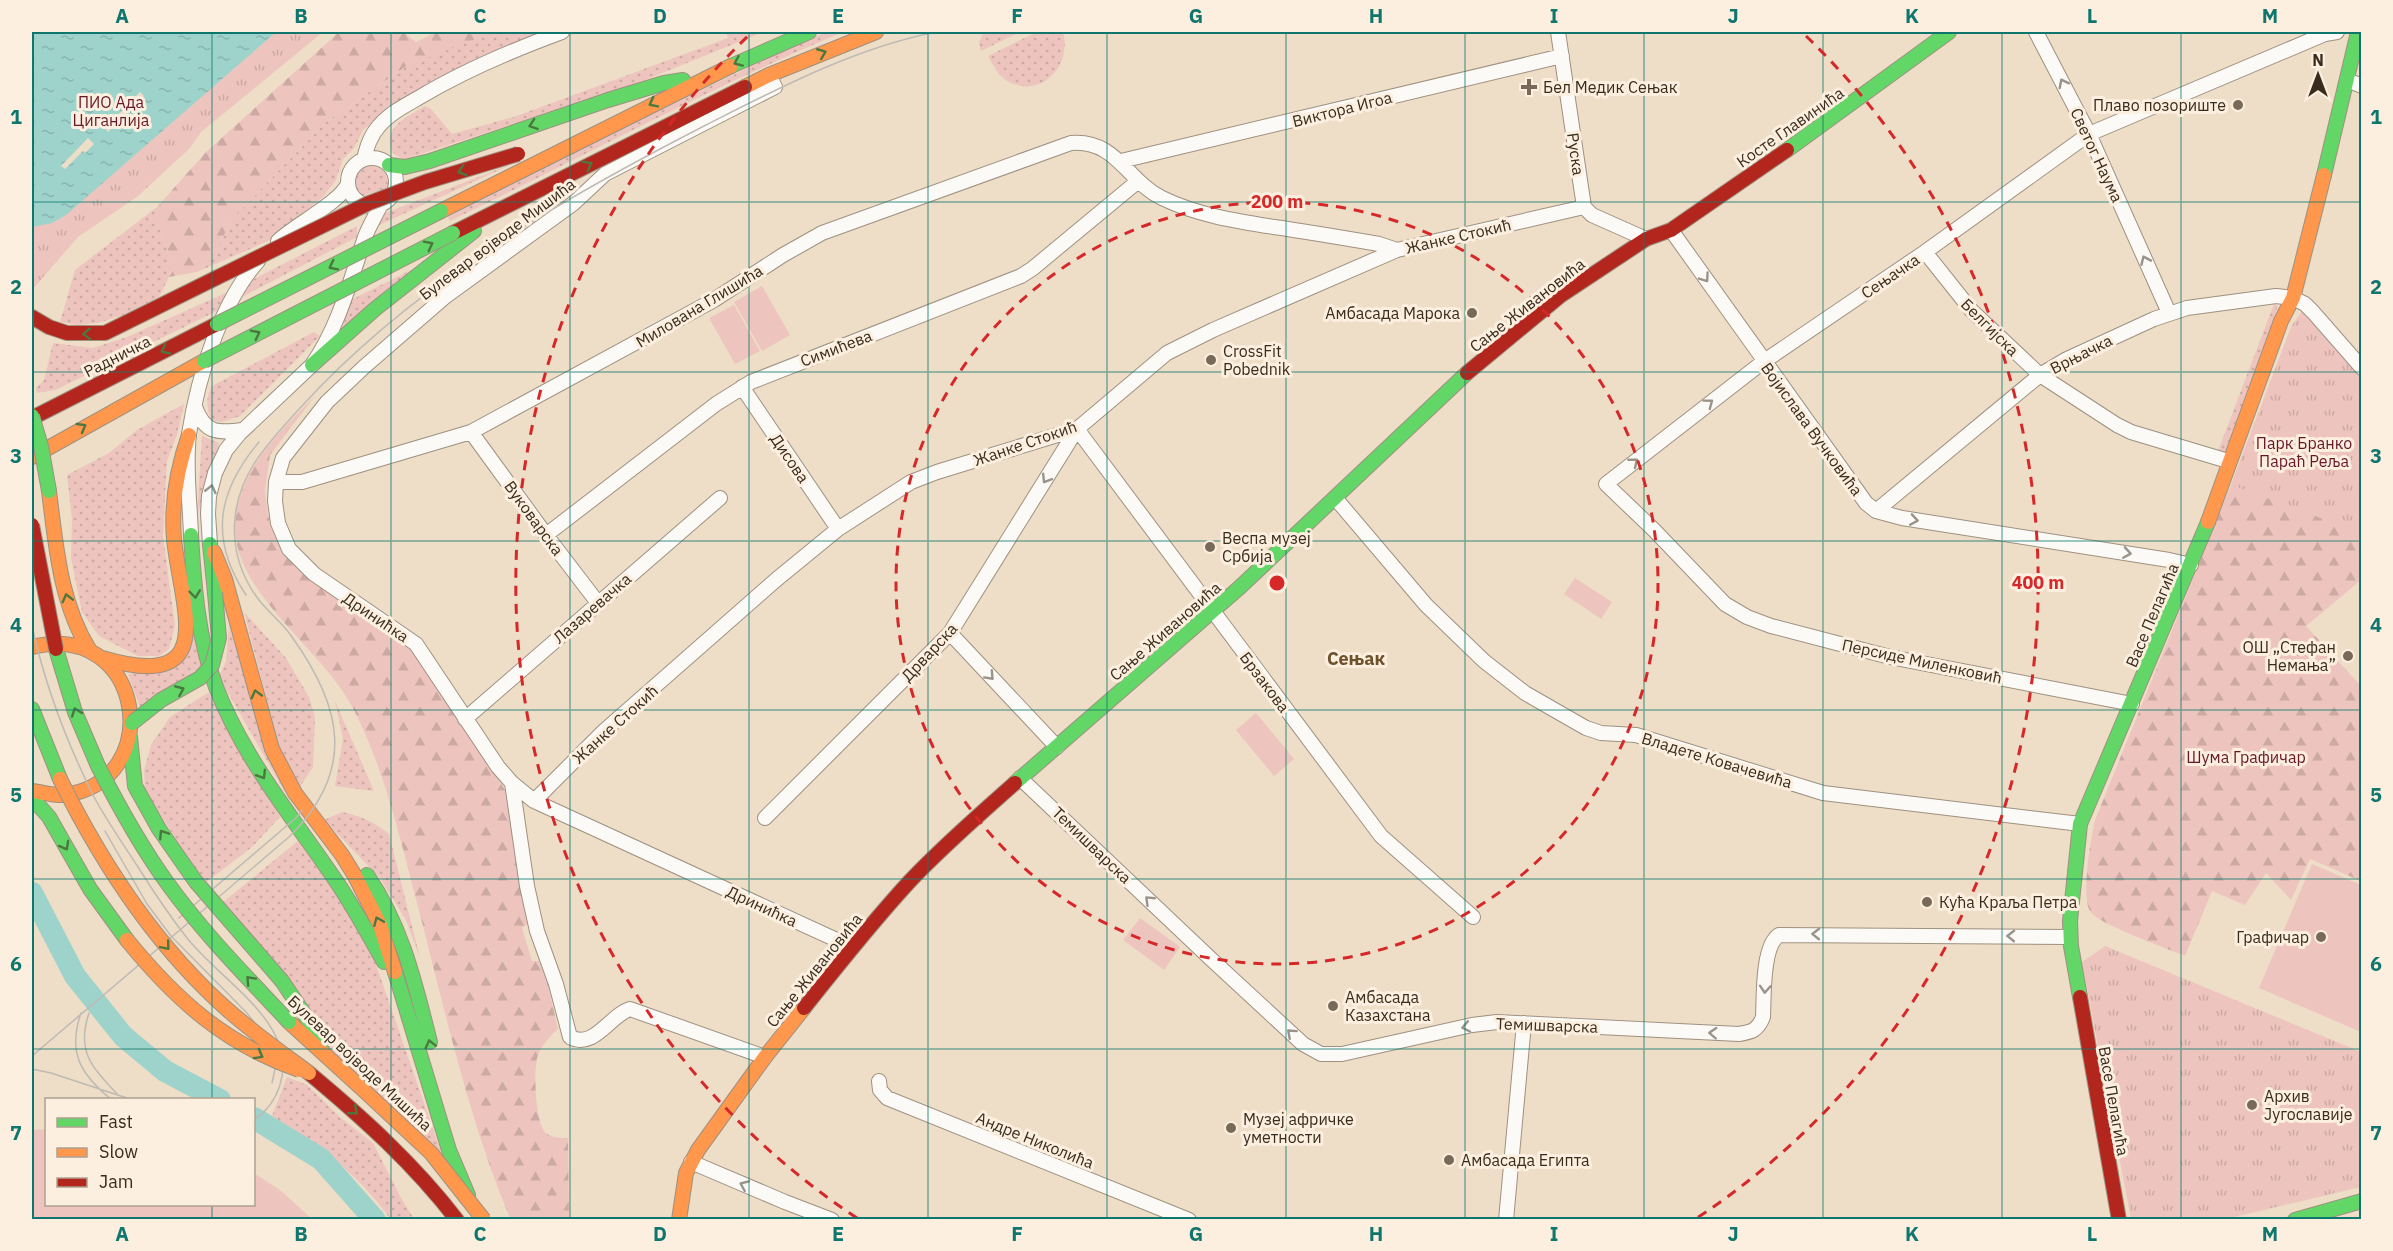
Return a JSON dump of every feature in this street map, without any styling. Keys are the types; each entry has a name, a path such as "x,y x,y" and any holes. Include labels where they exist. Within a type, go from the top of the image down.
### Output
{"main road":[{"name":"Булевар војводе Мишића","path":"218,324 705,76 790,36 809,32"},
{"name":"Булевар војводе Мишића","path":"205,364 453,233 769,75 876,32"},
{"name":"Косте Главинића","path":"1646,239 1671,231 1869,92 1948,32"},
{"name":"Васе Пелагића","path":"2119,1220 2070,937 2080,824 2191,566 2281,321 2293,298 2358,32"},
{"path":"385,162 407,167 664,83 705,76"},
{"path":"32,317 47,326 68,333 90,335 105,333 369,203 425,182 518,154 575,144"},
{"path":"312,365 375,309 474,231 535,192"},
{"name":"Сање Живановића","path":"679,1220 684,1180 691,1162 721,1117 852,947 911,880 957,834 1212,612 1336,499 1479,362 1560,296 1646,239"},
{"name":"Радничка","path":"32,417 218,324"},
{"path":"32,457 124,404 205,364"},
{"path":"32,417 45,464 68,601 80,638 115,671 125,687 131,705 133,781 181,862 204,893 299,1004 314,1029 324,1056"},
{"path":"32,647 51,643 64,644 129,666 147,667 171,659 183,648 187,630 174,540 175,483 189,435"},
{"name":"Булевар војводе Мишића","path":"32,525 51,626 75,712 98,766 124,817 164,878 212,939 324,1056 431,1153 485,1220"},
{"path":"190,536 203,644 216,686 231,721 273,793 317,852 343,892 403,997"},
{"path":"32,791 59,795 71,794 94,785 121,760 131,730 162,699 195,683 212,666 217,653 219,636 210,544"},
{"path":"210,544 225,579 266,730 277,759 300,800 342,855 367,897 380,925 451,1156 478,1220"},
{"path":"32,709 50,757 79,818 130,900 166,947 237,1018 364,1119 406,1160 457,1220"},
{"path":"32,798 48,817 107,913 159,978 196,1012 244,1047 272,1062 309,1073"},
{"path":"342,855 357,864 376,887 391,911 403,939 443,1090 476,1183 485,1220"},
{"path":"451,1156 464,1220"},
{"path":"2295,1220 2361,1201"}],"street":[{"path":"366,236 365,217 350,191 348,178 354,166 364,159 370,138 379,126 400,108 464,73 562,32"},
{"name":"Руска","path":"1558,32 1584,207"},
{"name":"Светог Наума","path":"2036,32 2089,134 2169,313"},
{"name":"Сењачка","path":"1719,598 1606,484 1763,362 1925,252 2089,134 2325,34 2337,32"},
{"name":"Виктора Игоа","path":"1121,161 1562,56"},
{"name":"Булевар војводе Мишића","path":"276,482 283,458 327,402 428,312 574,203 605,174 775,87 769,75"},
{"path":"2347,80 2361,86"},
{"path":"358,202 369,206 381,204 392,196 396,183 377,141 379,126"},
{"name":"Милована Глишића","path":"276,482 302,482 471,432 714,300 783,255 833,228 1059,146 1086,143 1099,147 1121,161"},
{"path":"364,159 385,162"},
{"path":"1121,161 1137,182 1162,198 1203,214 1379,244 1397,250"},
{"name":"Симићева","path":"546,535 742,387 1021,276 1137,182"},
{"path":"190,536 189,435 205,364 222,319 246,275 283,236 341,195 348,184"},
{"path":"210,544 208,514 211,483 219,461 238,435 312,365 331,333 366,236 381,204"},
{"path":"1584,207 1592,215 1646,239"},
{"name":"Жанке Стокић","path":"534,801 604,731 777,579 838,529 903,488 926,475 1077,429 1167,353 1213,330 1397,250 1584,207"},
{"name":"Војислава Вучковића","path":"1671,231 1866,503 1876,511 1902,518 2169,560 2191,566"},
{"name":"Белгијска","path":"1925,252 1972,311 2040,375 2117,425 2228,461"},
{"name":"Врњачка","path":"1876,511 2040,375 2067,359 2169,313 2215,303 2276,296 2293,298"},
{"path":"2293,298 2313,312 2361,368"},
{"name":"Дисова","path":"742,387 838,529"},
{"path":"196,402 203,423 212,430 238,435"},
{"name":"Брзакова","path":"1077,429 1381,836 1473,917"},
{"name":"Дрварска","path":"765,818 950,633 1077,429"},
{"name":"Вуковарска","path":"471,432 598,603"},
{"name":"Дринићка","path":"276,482 275,501 278,523 285,542 294,555 314,574 412,640 512,783 534,801 852,947"},
{"name":"Лазаревачка","path":"465,718 720,498"},
{"name":"Владете Ковачевића","path":"1336,499 1426,605 1484,661 1525,693 1586,729 1601,733 1628,733 1645,737 1823,793 2080,824"},
{"name":"Персиде Миленковић","path":"1719,598 1731,609 1747,618 1848,647 2132,704"},
{"path":"950,633 1057,747"},
{"name":"Темишварска","path":"1020,778 1211,959 1313,1051 1321,1054 1342,1054 1483,1023 1739,1034 1754,1031 1763,1017 1768,951 1774,938 1779,935 2070,937"},
{"name":"Дринићка","path":"512,783 527,886 537,931 556,984 570,1037 580,1041 594,1036 626,1009 632,1009 712,1040 765,1057"},
{"path":"1506,1220 1524,1023"},
{"name":"Андре Николића","path":"879,1081 880,1090 887,1098 1167,1216 1189,1220"},
{"path":"691,1162 832,1220"}],"green space":[{"name":"ПИО Ада Циганлија","path":"32,32 323,32 201,132 190,148 138,196 78,237 32,290"},
{"path":"339,32 403,32 416,42 436,32 493,32 405,67 326,122 233,218 217,248 197,272 169,277 171,260 157,223 157,207 206,152"},
{"path":"489,32 540,32 481,56 384,113 363,130 354,148 343,159 336,180 323,197 268,241 197,272 217,248 233,218 326,122 405,67"},
{"path":"726,32 763,32 633,85 405,159 397,156 392,150 390,136 393,130 407,117 425,106 431,109 452,134 514,117 728,38"},
{"path":"827,32 843,32 694,100 450,221 448,217 574,152 801,42"},
{"path":"984,32 1020,32 981,51 979,42"},
{"path":"1037,32 1063,32 1065,44 1059,66 1043,82 1033,86 1021,86 1005,80 988,56"},
{"path":"512,164 375,227 383,214"},
{"path":"370,166 384,173 388,188 361,196 356,187 356,178 361,171"},
{"path":"157,207 157,223 171,260 169,277 159,297 126,314 98,323 78,325 60,322 75,270"},
{"path":"357,226 357,237 238,299 248,282"},
{"path":"427,262 341,333 351,300"},
{"path":"762,286 790,335 762,351 734,302"},
{"path":"228,292 217,311 55,390 37,393 36,388 44,380 53,343 93,348 127,337"},
{"path":"2274,304 2278,306 2225,452 2218,451"},
{"path":"734,305 760,351 735,364 709,318"},
{"name":"Парк Бранко Параћ Реља","path":"2304,309 2361,369 2361,533 2231,485 2292,325"},
{"name":"Шума Графичар","path":"2292,325 2361,369 2361,580 2306,626 2361,686 2361,881 2310,859 2291,900 2266,873 2245,905 2212,891 2185,956 2118,929 2090,911 2086,893 2091,839 2095,820 2231,485"},
{"path":"314,332 320,336 240,416 222,422 211,420 207,403 212,386"},
{"path":"315,396 270,455 265,491 268,515 276,539 284,551 415,647 505,790 530,922 522,928 532,961 539,961 548,985 558,1029 546,1041 538,1055 536,1096 542,1128 554,1137 568,1138 569,1219 510,1218 494,1178 467,1095 401,840 373,752 354,710 341,689 270,605 254,584 242,562 236,539 236,517 240,497 248,478 272,442"},
{"path":"184,404 177,435 167,461 163,536 175,626 169,649 159,656 138,656 99,636 82,612 71,558 72,519 67,475 109,453 137,430"},
{"path":"202,436 219,443 197,516"},
{"path":"1575,578 1612,602 1601,619 1564,594"},
{"path":"244,612 286,658 309,697 315,717 313,767 299,788 279,746"},
{"path":"229,626 286,794 219,677 226,661"},
{"path":"196,630 204,665 140,707 128,674 166,668"},
{"path":"209,692 280,817 252,847 204,884 145,790 144,771 151,745 170,717"},
{"path":"335,701 374,791 335,786 343,739"},
{"path":"1256,713 1294,759 1274,776 1236,730"},
{"path":"342,812 367,820 389,834 420,958 406,920 380,878 324,820"},
{"path":"298,841 339,899 373,956 441,1152 330,1051 223,902"},
{"name":"Графичар","path":"2312,864 2361,885 2361,1032 2259,988"},
{"path":"1140,918 1180,947 1164,970 1123,940"},
{"path":"2105,946 2361,1052 2361,1187 2226,1219 2131,1219 2082,962"},
{"path":"287,1077 307,1085 341,1118 373,1143 414,1219 390,1219 364,1187 332,1157 272,1116"},
{"path":"45,1129 45,1206 255,1206 255,1174 281,1191 312,1219 32,1219 32,1130"}],"water":[{"name":"ПИО Ада Циганлија","path":"32,32 276,32 66,215 52,223 32,227"}],"pier":[{"path":"140,92 144,96 108,132 105,128"},
{"path":"88,138 94,144 85,153 83,151 65,169 61,166"}],"waterway":[{"path":"32,893 75,976 123,1036 165,1071 216,1098"},
{"path":"255,1119 321,1159 375,1220"}],"tram line":[{"path":"32,1056 289,837 310,812 325,788 333,763 335,739 331,714 322,689 309,663 288,632 263,605 247,582 239,562 235,540 235,518 243,486 249,472 267,445 344,363 390,322 490,248 542,215 651,154 789,84 876,48 936,32"},
{"path":"246,595 234,574 227,554 223,535 223,516 234,479 259,442"},
{"path":"32,626 43,670 66,735 104,815 180,929 251,1002 272,1029 279,1044 283,1065 280,1086 270,1105 255,1119"},
{"path":"179,918 297,817 302,810"},
{"path":"105,831 147,904 171,936 246,1012 267,1038 275,1069 272,1083"},
{"path":"81,1013 77,1027 76,1052 85,1072 110,1098"},
{"path":"89,1013 84,1038 89,1058 117,1094"},
{"path":"32,1069 127,1098"}],"traffic: fast":[{"path":"731,66 809,32"},
{"path":"1787,150 1949,32"},
{"path":"2324,175 2358,32"},
{"path":"389,165 405,167 430,161 608,100 664,83 683,80"},
{"path":"217,324 441,211"},
{"path":"312,365 375,309 474,231"},
{"path":"204,361 453,233"},
{"path":"1015,783 1239,588 1467,373"},
{"path":"32,416 41,446 49,491"},
{"path":"2080,997 2071,946 2070,921 2080,824 2208,522"},
{"path":"191,535 195,593 201,631 210,669 228,714 271,789 344,893 384,962"},
{"path":"210,544 215,593"},
{"path":"132,723 161,700 200,678 212,665 219,638 215,593"},
{"path":"56,649 75,712 98,766"},
{"path":"32,709 60,779"},
{"path":"130,737 135,786 159,829 196,882"},
{"path":"98,766 131,826 168,884 211,938 289,1022"},
{"path":"32,798 49,817 90,889 127,940"},
{"path":"367,875 390,914 406,956 430,1042"},
{"path":"196,882 282,981"},
{"path":"395,972 449,1150 468,1195"},
{"path":"282,981 309,1021 322,1050"},
{"path":"2295,1220 2362,1201"}],"traffic: slow":[{"path":"745,87 876,32"},
{"path":"441,211 731,66"},
{"path":"2208,522 2281,321 2293,298 2324,175"},
{"path":"32,457 204,361"},
{"path":"102,658 140,666 164,664 179,654 185,638 186,616 174,539 173,512 178,473 189,435"},
{"path":"49,491 57,553 66,594 80,633 90,651"},
{"path":"214,552 225,579 272,749 295,793 355,876 380,925 395,972"},
{"path":"32,647 70,645 99,656 119,678 129,706 129,735 119,762 97,784 64,795 32,791"},
{"path":"60,779 113,874 133,904 178,960 229,1011 309,1073"},
{"path":"127,940 164,982 204,1018 248,1047 299,1070"},
{"path":"679,1220 686,1173 698,1150 765,1057 804,1008"},
{"path":"289,1022 357,1084"},
{"path":"357,1084 431,1153 484,1220"}],"traffic: jam":[{"path":"453,233 745,87"},
{"path":"1467,373 1560,296 1646,239 1671,230 1787,150"},
{"path":"216,278 369,203 425,182 518,154"},
{"path":"32,317 49,327 67,333 105,333 216,278"},
{"path":"32,418 217,324"},
{"path":"32,525 56,649"},
{"path":"804,1008 869,927 910,881 948,843 1015,783"},
{"path":"2080,997 2119,1220"},
{"path":"309,1073 387,1142 441,1199 457,1220"}],"place":[{"name":"Бел Медик Сењак","path":"1529,87"},
{"name":"Плаво позориште","path":"2238,105"},
{"name":"Амбасада Марока","path":"1472,313"},
{"name":"CrossFit Pobednik","path":"1211,360"},
{"name":"Веспа музеј Србија","path":"1210,547"},
{"name":"ОШ „Стефан Немања”","path":"2348,656"},
{"name":"Кућа Краља Петра","path":"1927,902"},
{"name":"Графичар","path":"2321,937"},
{"name":"Амбасада Казахстана","path":"1333,1006"},
{"name":"Архив Југославије","path":"2252,1105"},
{"name":"Музеј афричке уметности","path":"1231,1128"},
{"name":"Амбасада Египта","path":"1449,1160"}],"district":[{"name":"Сењак","path":"1356,659"}]}
